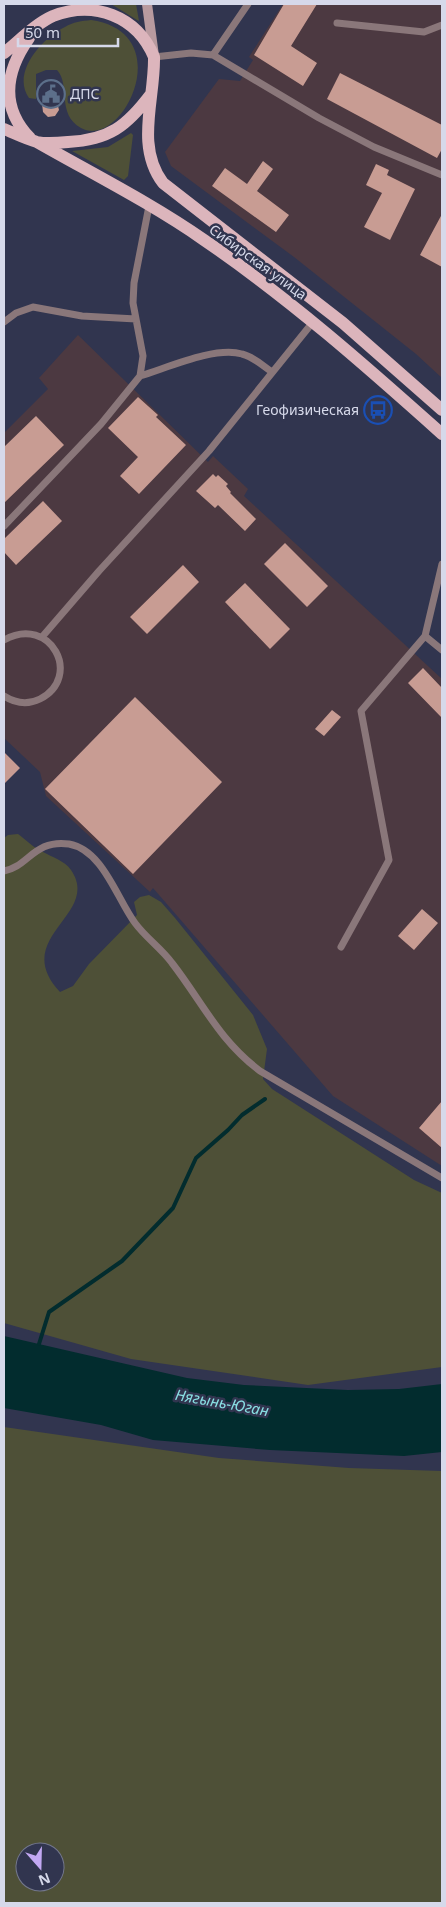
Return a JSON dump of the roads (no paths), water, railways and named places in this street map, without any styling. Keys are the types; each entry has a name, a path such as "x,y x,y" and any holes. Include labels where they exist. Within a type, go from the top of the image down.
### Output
{"main road":[{"path":"4,53 68,4"},
{"path":"4,129 34,141 79,141 102,137 121,127 132,118 152,92 154,57 147,4"},
{"path":"51,17 64,12 91,8 115,14 140,34 149,45 154,57"},
{"path":"34,141 16,122 11,110 7,89 15,60 39,26"},
{"name":"Сибирская улица","path":"152,92 148,148 154,168 163,183 343,323 442,410"},
{"name":"Сибирская улица","path":"34,141 203,239 313,322 442,434"}],"lane":[{"path":"213,55 248,4"},
{"path":"337,24 424,32 442,26"},
{"path":"154,57 191,53 213,55 319,118 366,143 442,176"},
{"path":"4,526 101,424 140,376 143,356 133,303 134,283 149,206"},
{"path":"4,322 16,313 33,307 82,316 136,319"},
{"path":"42,637 99,571 209,451 313,322"},
{"path":"140,376 205,356 233,352 251,357 272,372"},
{"path":"341,947 389,860 361,711 425,636 442,564"},
{"path":"4,640 14,634 26,632 42,637 56,651 60,663 60,675 55,687 47,696 36,701 24,703 4,696"},
{"path":"425,636 442,650"},
{"path":"4,871 14,867 43,846 52,844 76,846 88,853 111,881 136,924 171,962 226,1041 241,1056 260,1071 442,1178"}],"water":[{"name":"Нягынь-Юган","path":"4,1336 187,1378 244,1385 348,1390 399,1389 442,1384 442,1452 404,1456 270,1450 153,1440 101,1425 4,1408"}],"waterway":[{"path":"39,1344 49,1312 122,1261 173,1208 196,1158 242,1115 265,1099"}],"place":[{"name":"ДПС","path":"51,94"},
{"name":"Геофизическая","path":"378,410"}]}
